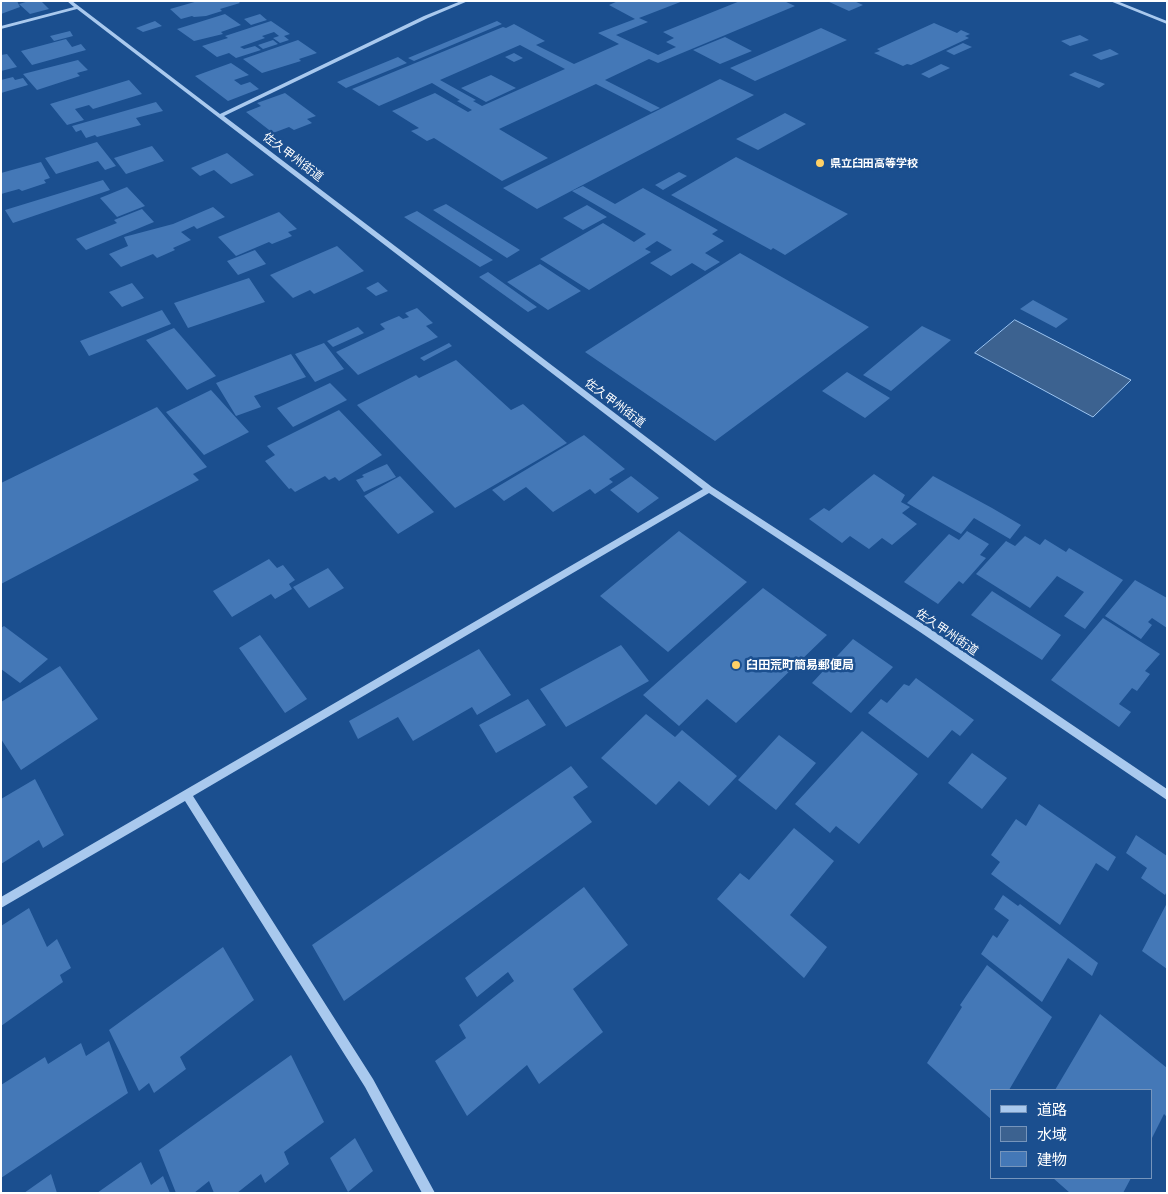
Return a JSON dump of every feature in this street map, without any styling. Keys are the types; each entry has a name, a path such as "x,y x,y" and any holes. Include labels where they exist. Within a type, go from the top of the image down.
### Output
{"street":[{"name":"佐久甲州街道","path":"69,1 709,488 923,629 1167,795"},
{"path":"220,116 426,17 466,1"},
{"path":"1112,1 1167,23"},
{"path":"1,28 76,8"},
{"path":"1,903 709,488"},
{"path":"187,794 369,1083 429,1193"}],"water":[{"path":"1015,320 1131,380 1093,417 975,353"}],"building":[{"path":"1,1 17,1 20,7 1,14"},
{"path":"29,1 41,1 49,9 30,14 19,4"},
{"path":"198,1 238,1 240,3 220,9 222,11 206,16 192,16 181,19 170,9"},
{"path":"618,1 683,1 639,18 648,22 616,35 658,55 676,47 666,42 674,38 663,32 740,1 784,1 795,6 658,63 649,59 605,80 660,108 651,112 596,84 499,129 548,158 502,181 434,138 427,141 411,131 419,128 392,111 435,93 468,112 472,110 457,101 460,100 432,83 379,106 352,89 514,24 545,41 536,45 574,64 619,44 598,33 635,19 609,5","holes":["520,45 565,69 482,106 473,101 476,100 440,80"]},
{"path":"827,1 854,1 863,5 849,11"},
{"path":"225,14 241,25 221,32 223,34 194,41 177,29"},
{"path":"260,14 267,20 251,25 244,19"},
{"path":"155,21 162,26 143,32 136,28"},
{"path":"271,21 290,34 284,36 289,40 280,43 273,38 279,36 274,32 262,36 265,38 240,47 244,49 255,46 261,50 236,58 229,53 217,57 202,46 228,38 225,36"},
{"path":"497,21 502,24 414,61 408,58"},
{"path":"934,23 957,33 961,30 970,34 965,36 969,38 911,65 903,66 874,53 880,51 877,49"},
{"path":"821,28 847,40 755,81 730,68"},
{"path":"70,31 73,36 54,41 50,36"},
{"path":"1080,35 1089,40 1070,46 1061,41"},
{"path":"725,37 752,51 720,64 693,50"},
{"path":"66,39 72,47 81,44 86,50 32,65 21,51"},
{"path":"273,40 278,44 263,49 258,45"},
{"path":"298,40 317,53 299,59 301,61 262,73 243,59"},
{"path":"963,43 972,47 954,55 946,51"},
{"path":"1110,49 1119,54 1101,60 1092,55"},
{"path":"514,53 523,58 514,62 505,57"},
{"path":"7,54 17,67 1,71 1,55"},
{"path":"398,57 407,63 346,88 337,82"},
{"path":"78,60 88,70 77,73 80,76 37,90 23,74"},
{"path":"231,63 249,75 234,80 241,85 250,82 259,89 228,101 195,76"},
{"path":"941,64 950,68 929,78 921,74"},
{"path":"1075,72 1105,84 1099,88 1069,75"},
{"path":"491,75 516,88 486,102 461,88"},
{"path":"13,77 15,80 23,78 28,85 1,93 1,80"},
{"path":"720,79 754,95 537,209 503,188"},
{"path":"129,80 142,94 93,109 89,105 75,109 84,120 67,125 50,104"},
{"path":"285,93 316,116 307,119 312,123 294,130 289,127 273,133 246,112 261,106 257,103"},
{"path":"156,102 163,111 136,118 141,125 97,137 95,135 86,138 81,130 76,132 72,126"},
{"path":"785,113 806,124 758,150 736,139"},
{"path":"97,142 116,166 105,170 98,161 56,174 45,158"},
{"path":"152,146 164,161 126,174 114,158"},
{"path":"227,153 254,175 231,184 214,170 200,176 191,168"},
{"path":"736,157 848,214 785,255 773,248 771,250 671,195"},
{"path":"41,162 50,178 44,180 46,183 22,191 19,189 1,194 1,173"},
{"path":"679,172 687,176 663,190 655,185"},
{"path":"103,180 110,190 13,223 5,210"},
{"path":"583,186 615,204 643,188 718,230 712,234 724,241 705,253 720,262 705,271 692,263 671,276 650,263 672,250 657,241 645,249 651,252 589,290 540,259 603,223 634,242 646,234 572,191"},
{"path":"127,187 145,206 117,217 100,198"},
{"path":"446,204 520,250 507,258 433,210"},
{"path":"587,205 607,217 583,230 563,218"},
{"path":"213,207 225,217 197,229 194,226 181,232 191,240 173,248 175,250 157,258 153,254 121,267 109,254 128,246 124,237 173,224"},
{"path":"142,209 154,222 86,250 76,239 117,223 114,220"},
{"path":"417,211 493,260 480,267 404,217"},
{"path":"279,212 297,229 288,232 292,236 272,244 269,242 236,256 218,237"},
{"path":"337,246 364,271 314,294 310,290 293,298 270,275"},
{"path":"255,250 266,264 238,275 227,261"},
{"path":"740,253 869,327 715,441 585,352"},
{"path":"540,264 581,291 548,310 507,282"},
{"path":"488,272 537,307 528,312 479,277"},
{"path":"249,278 265,302 188,328 174,303"},
{"path":"378,282 388,291 376,296 366,288"},
{"path":"132,283 144,298 122,307 109,292"},
{"path":"1033,300 1068,319 1056,328 1020,309"},
{"path":"417,308 433,323 426,326 438,337 358,375 336,352 385,329 380,324 399,316 403,319 409,317 405,313"},
{"path":"162,310 171,324 89,356 80,341"},
{"path":"922,326 951,340 891,391 863,375"},
{"path":"358,327 364,333 333,347 327,341"},
{"path":"174,328 216,376 187,390 146,340"},
{"path":"324,343 344,369 315,382 295,354"},
{"path":"449,343 452,346 424,361 420,358"},
{"path":"291,354 306,377 254,396 261,407 236,416 216,383"},
{"path":"456,360 511,410 523,404 567,443 455,508 357,405 416,375 419,378"},
{"path":"847,372 890,398 865,418 822,391"},
{"path":"330,383 347,400 293,427 277,408"},
{"path":"211,390 249,432 204,455 166,412"},
{"path":"157,407 207,467 193,474 199,480 1,584 1,483"},
{"path":"339,410 382,455 339,481 335,477 329,480 325,476 295,492 291,488 289,489 265,461 275,455 267,446"},
{"path":"584,435 625,469 609,479 613,482 595,494 590,489 553,512 526,487 504,501 492,490"},
{"path":"387,464 396,477 364,492 356,480 364,477 362,475"},
{"path":"874,474 905,495 901,502 910,507 902,513 917,524 892,545 882,538 869,549 850,536 842,543 809,519 824,508 829,511"},
{"path":"400,476 434,512 398,534 364,496"},
{"path":"631,476 659,498 638,513 610,490"},
{"path":"933,476 1021,525 1010,539 974,518 961,534 907,503"},
{"path":"679,531 747,582 668,652 600,596"},
{"path":"967,531 989,544 980,555 986,558 963,584 959,581 938,604 904,582 949,534 959,540"},
{"path":"1025,536 1040,545 1045,539 1066,552 1069,548 1123,580 1085,629 1064,616 1084,592 1057,576 1030,608 976,574 1006,541 1015,546"},
{"path":"269,559 277,568 283,565 295,580 289,584 292,589 275,599 271,594 232,617 213,591"},
{"path":"328,568 344,588 309,608 293,587"},
{"path":"1135,580 1167,598 1167,628 1152,618 1148,622 1152,625 1141,639 1105,616"},
{"name":"臼田荒町簡易郵便局","path":"763,588 827,635 736,723 707,699 679,726 643,695"},
{"path":"992,591 1061,635 1042,660 971,615"},
{"path":"1103,618 1160,654 1145,671 1150,674 1137,691 1132,688 1119,704 1131,712 1119,727 1051,680"},
{"path":"4,626 48,659 20,683 1,669 1,628"},
{"path":"260,635 307,699 285,713 239,648"},
{"path":"853,639 893,667 851,713 812,683"},
{"path":"621,645 649,681 566,727 540,689"},
{"path":"479,649 511,695 477,715 472,707 413,741 398,717 358,739 349,721"},
{"path":"60,666 98,719 21,770 1,739 1,702"},
{"path":"916,678 974,720 960,736 952,730 928,758 868,713 881,699 887,703 904,684 909,686"},
{"path":"528,699 546,725 496,753 479,725"},
{"path":"646,714 675,737 682,730 737,776 709,806 679,781 656,805 601,758"},
{"path":"862,731 918,774 859,844 836,826 830,833 795,804"},
{"path":"779,735 816,763 776,810 738,780"},
{"path":"972,753 1007,778 982,809 948,783"},
{"path":"571,766 588,787 573,797 592,822 344,1001 312,945"},
{"path":"35,779 64,835 43,848 39,840 1,864 1,799"},
{"path":"1039,804 1116,857 1108,871 1096,863 1060,925 991,874 1000,862 991,855 1016,819 1026,826"},
{"path":"794,828 834,861 790,915 827,947 804,978 717,899 740,873 749,880"},
{"path":"1136,835 1167,856 1167,891 1165,895 1141,878 1147,868 1126,853"},
{"path":"584,887 628,945 573,989 603,1032 539,1084 527,1065 467,1116 435,1061 466,1038 459,1025 514,981 508,972 477,997 465,978"},
{"path":"1003,895 1018,906 1020,904 1098,963 1092,976 1068,958 1042,1002 981,954 993,935 997,938 1009,920 994,909"},
{"path":"1167,903 1167,969 1142,951"},
{"path":"29,908 47,947 57,939 71,968 60,975 63,982 1,1026 1,926"},
{"path":"223,947 254,1000 180,1057 186,1069 154,1093 149,1083 139,1091 109,1030"},
{"path":"987,965 1052,1017 1010,1089 990,1089 990,1118 927,1063 962,1007 960,1005"},
{"path":"1100,1014 1167,1068 1167,1117 1164,1114 1153,1136 1153,1089 1056,1089"},
{"path":"109,1041 128,1093 1,1178 1,1085 45,1057 48,1064 81,1043 86,1056"},
{"path":"291,1055 324,1122 284,1152 289,1164 265,1183 261,1174 237,1193 214,1193 209,1181 194,1193 176,1193 159,1150"},
{"path":"355,1138 373,1171 348,1192 330,1158"},
{"path":"141,1162 151,1185 163,1176 170,1193 97,1193"},
{"path":"51,1174 57,1193 24,1193"},
{"path":"1054,1179 1130,1179 1123,1193 1070,1193"}],"place":[{"name":"県立臼田高等学校","path":"820,163"},
{"name":"臼田荒町簡易郵便局","path":"736,665"}]}
